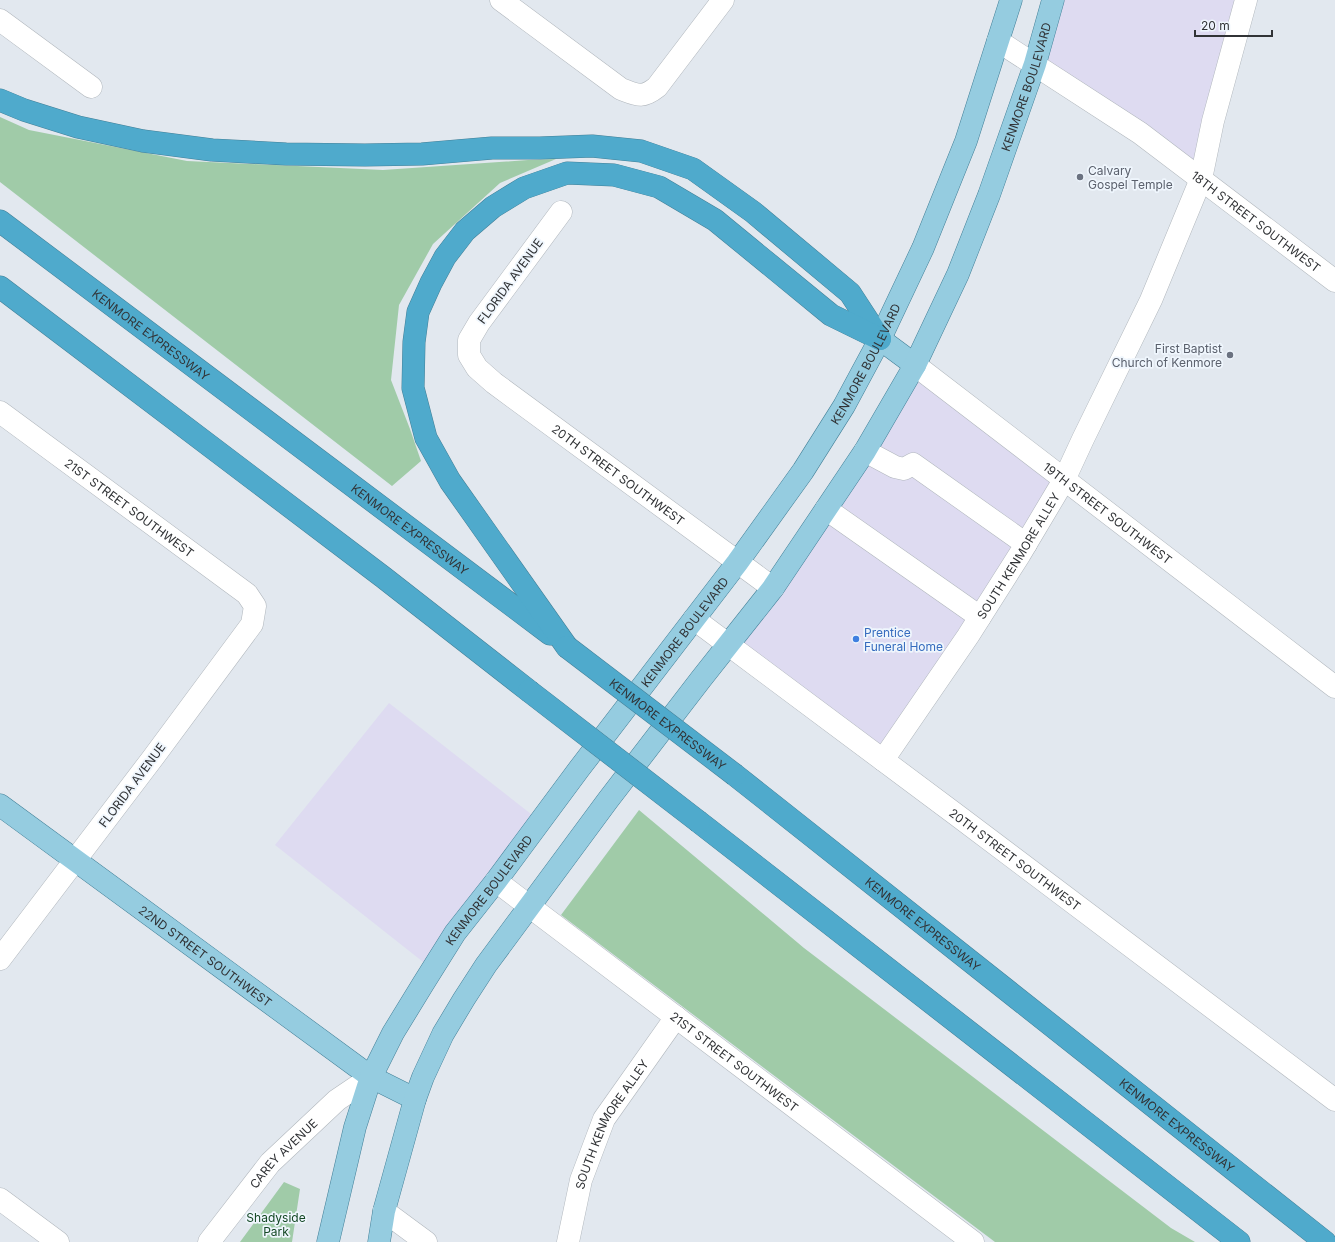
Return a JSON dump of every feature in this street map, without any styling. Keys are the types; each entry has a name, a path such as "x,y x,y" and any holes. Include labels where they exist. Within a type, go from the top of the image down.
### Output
{"highway":[{"path":"0,100 24,110 78,127 143,140 212,150 286,154 365,155 422,154 492,148 592,146 641,150 693,169 753,212 850,293 880,339"},
{"path":"567,647 450,481 426,438 413,388 414,342 418,312 445,257 465,231 493,208 524,188 567,173 614,176 659,187 715,220 831,315 880,339"},
{"name":"KENMORE EXPRESSWAY","path":"0,221 735,775 1326,1242"},
{"path":"0,287 383,577 1234,1238"}],"main road":[{"name":"KENMORE BOULEVARD","path":"328,1242 355,1127 371,1077 393,1033 432,969 455,933 737,563 803,471 844,406 880,339 923,248 966,141 1011,0"},
{"name":"KENMORE BOULEVARD","path":"379,1242 384,1211 415,1099 443,1034 486,965 529,906 608,800 773,588 865,451 915,365 964,260 989,195 1035,64 1053,0"},
{"name":"19TH STREET SOUTHWEST","path":"880,339 915,365"},
{"name":"22ND STREET SOUTHWEST","path":"0,805 371,1077 415,1099"}],"street":[{"path":"501,0 620,89 640,96 657,87 723,0"},
{"name":"SOUTH KENMORE ALLEY","path":"883,760 980,617 1064,480 1151,300 1201,179 1214,121 1246,0"},
{"path":"0,20 91,87"},
{"name":"18TH STREET SOUTHWEST","path":"998,41 1140,133 1335,281"},
{"name":"FLORIDA AVENUE","path":"469,355 469,340 479,323 561,212"},
{"name":"20TH STREET SOUTHWEST","path":"469,355 477,368 494,383 773,588"},
{"name":"19TH STREET SOUTHWEST","path":"915,365 1335,687"},
{"name":"21ST STREET SOUTHWEST","path":"0,412 247,594 255,606"},
{"path":"865,451 895,467 904,469 913,464 1026,544"},
{"path":"826,509 980,617"},
{"name":"FLORIDA AVENUE","path":"0,959 152,759 252,624 255,606"},
{"name":"20TH STREET SOUTHWEST","path":"694,619 1335,1100"},
{"name":"21ST STREET SOUTHWEST","path":"496,881 973,1242"},
{"name":"SOUTH KENMORE ALLEY","path":"568,1242 581,1180 604,1119 676,1017"},
{"name":"CAREY AVENUE","path":"209,1242 270,1163 337,1100 371,1077"},
{"path":"0,1199 58,1242"},
{"path":"384,1211 426,1242"}],"shaded area":[{"path":"1053,0 1246,0 1201,179 1035,65"},
{"path":"919,376 1055,482 882,751 738,643"},
{"path":"389,703 540,821 432,969 275,845"}],"green space":[{"path":"0,117 29,130 187,161 383,170 556,159 500,183 433,244 399,305 391,380 421,461 392,486 0,182"},
{"path":"639,810 804,948 1171,1228 1195,1242 995,1242 561,915"},
{"name":"Shadyside Park","path":"284,1182 300,1189 292,1242 240,1242"}],"place":[{"name":"Calvary Gospel Temple","path":"1080,177"},
{"name":"First Baptist Church of Kenmore","path":"1230,355"},
{"name":"Prentice Funeral Home","path":"856,639"}]}
